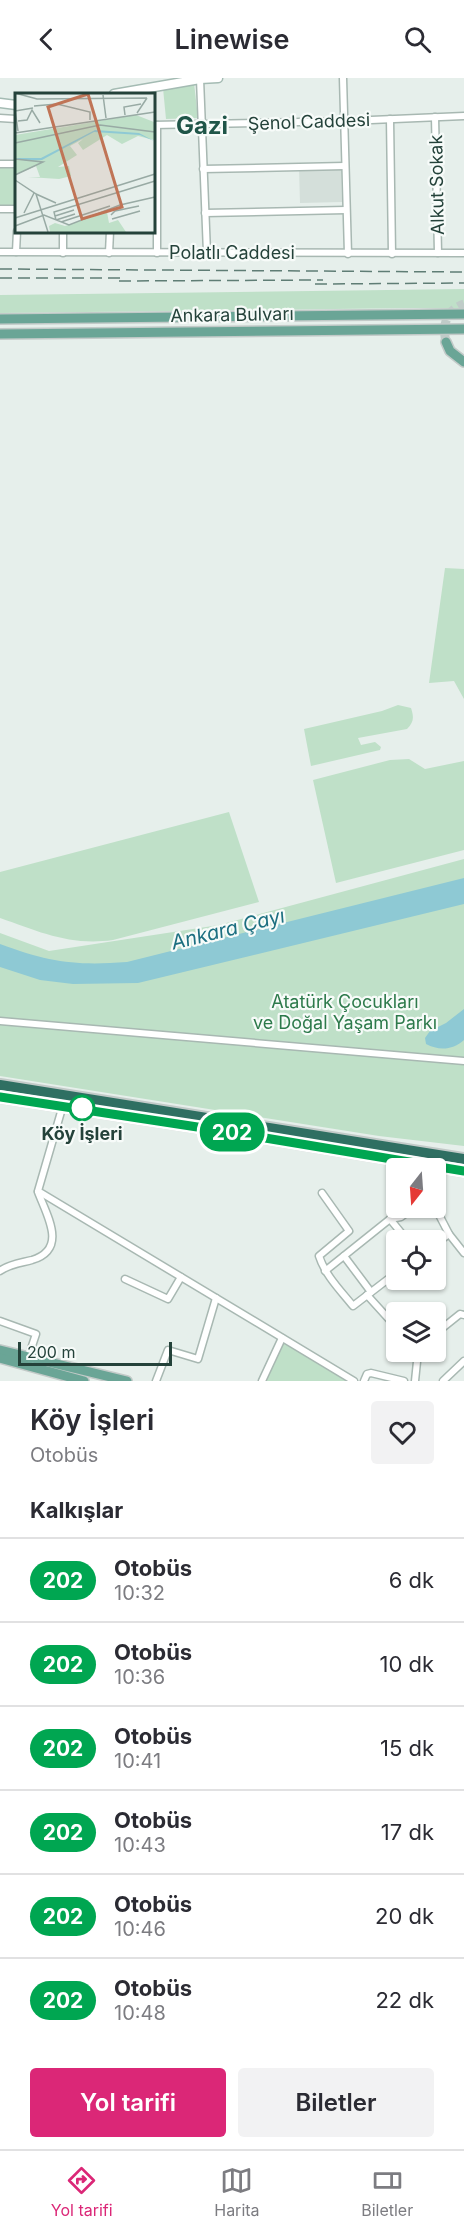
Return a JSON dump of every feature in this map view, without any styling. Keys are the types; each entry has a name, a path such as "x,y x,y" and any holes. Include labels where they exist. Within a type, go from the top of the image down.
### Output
{"highway":[{"path":"0,1085 464,1159"},
{"path":"0,1097 464,1171"}],"main road":[{"path":"119,93 182,80 218,78"},
{"path":"0,103 15,105"},
{"name":"Ankara Bulvarı","path":"0,319 464,314"},
{"name":"Ankara Bulvarı","path":"0,334 464,329"},
{"path":"446,342 450,351 464,362"},
{"path":"0,1350 127,1381"},
{"path":"0,1358 84,1381"}],"street":[{"path":"343,78 348,254"},
{"path":"200,79 207,253"},
{"name":"Şenol Caddesi","path":"155,125 464,116"},
{"name":"Alkut Sokak","path":"435,117 438,253"},
{"path":"0,118 15,119"},
{"path":"390,119 392,254"},
{"path":"155,125 157,253"},
{"path":"203,169 345,166"},
{"path":"205,213 346,210"},
{"path":"16,232 16,252"},
{"path":"63,232 63,253"},
{"path":"109,253 110,232"},
{"name":"Polatlı Caddesi","path":"0,252 464,253"},
{"path":"0,1022 464,1061"},
{"path":"0,1271 41,1257 53,1241 51,1226 38,1191 63,1106"},
{"path":"38,1191 354,1381"},
{"path":"322,1193 349,1231 319,1256 326,1271 352,1306 386,1281"},
{"path":"326,1271 390,1219 396,1218"},
{"path":"441,1218 449,1234 464,1253"},
{"path":"390,1219 399,1230"},
{"path":"344,1256 386,1315"},
{"path":"125,1279 168,1299 181,1277"},
{"path":"156,1381 168,1350 198,1359 216,1298"},
{"path":"446,1325 460,1314 464,1316"},
{"path":"0,1321 36,1334 28,1358"},
{"path":"262,1381 282,1338"},
{"path":"415,1381 417,1362"},
{"path":"443,1381 464,1362"},
{"path":"364,1381 369,1373 404,1381"}],"shaded area":[{"path":"341,167 342,202 300,203 299,168"}],"green space":[{"path":"194,83 198,118 166,119 163,88"},
{"path":"0,167 15,167 15,205 0,205"},
{"path":"464,289 464,309 0,313 0,295"},
{"path":"445,568 464,569 464,699 454,681 429,683"},
{"path":"398,705 411,708 413,719 407,729 358,738 361,745 375,742 381,747 380,750 311,766 304,729 382,711"},
{"path":"409,759 425,769 464,761 464,850 336,883 313,780 390,760"},
{"path":"229,812 259,902 113,940 97,941 55,936 0,918 0,872"},
{"name":"Atatürk Çocukları ve Doğal Yaşam Parkı","path":"464,859 464,1146 379,1136 0,1076 0,933 49,951 219,925"},
{"path":"282,1338 354,1381 262,1381"}],"water":[{"path":"464,878 464,904 138,983 73,984 40,980 0,967 0,944 33,955 62,961 127,962"},
{"path":"464,1009 464,1040 455,1046 446,1048 436,1048 426,1044 425,1038 430,1031 446,1023"}],"tunnel":[{"path":"446,342 445,324 449,314 464,304"}],"railway":[{"path":"0,269 464,272"},
{"path":"0,278 126,278"},
{"path":"119,281 323,280"},
{"path":"315,284 464,283"}],"bus line":[{"name":"202","path":"0,1097 464,1171"}],"place":[{"name":"Köy İşleri","path":"82,1108"}],"district":[{"name":"Gazi","path":"202,126"}],"water label":[{"name":"Ankara Çayı","path":"228,929"}]}
